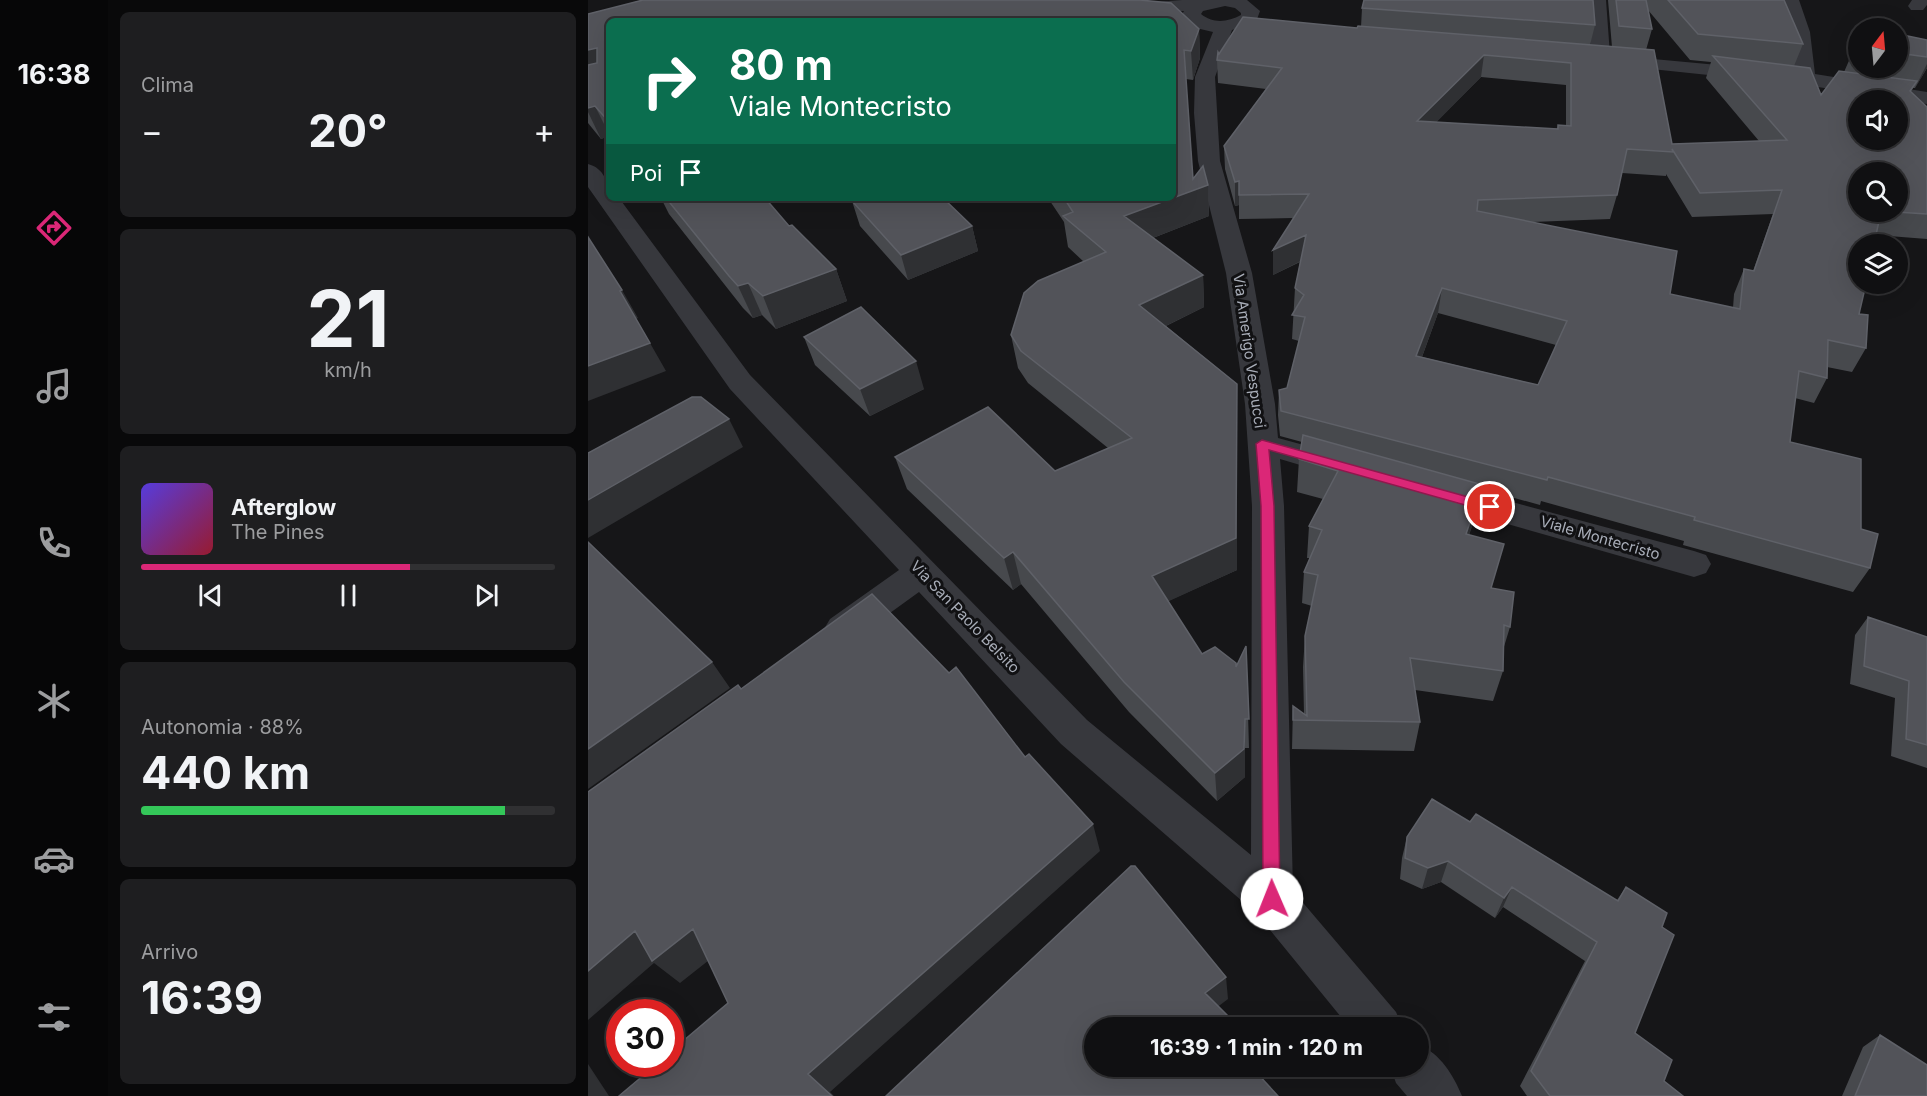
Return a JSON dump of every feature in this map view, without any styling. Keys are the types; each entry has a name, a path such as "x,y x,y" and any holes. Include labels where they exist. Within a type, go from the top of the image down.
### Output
{"street":[{"path":"1598,0 1600,59"},
{"path":"1790,0 1801,32 1805,79"},
{"path":"1109,10 1225,1 1260,28"},
{"path":"1204,4 1193,10 1193,18 1205,24 1243,15"},
{"name":"Via Amerigo Vespucci","path":"1243,15 1205,77 1209,160 1239,273 1260,404 1268,506 1272,899"},
{"path":"1577,57 1805,79 1927,98"},
{"name":"Via San Paolo Belsito","path":"588,171 606,196"},
{"name":"Via San Paolo Belsito","path":"610,201 740,382 1074,732 1272,899 1371,1017"},
{"path":"1262,444 1376,476"},
{"name":"Viale Montecristo","path":"1410,485 1695,564"},
{"path":"816,648 921,572"},
{"path":"1422,1077 1438,1096"}],"building":[{"path":"643,0 1140,0 1171,3 1199,29 1191,51 1184,50 1193,179 1203,166 1208,185 1176,197 1176,18 606,18 606,119 595,106 588,108 588,65 597,63 597,48 588,50 588,14"},
{"path":"1364,0 1593,0 1595,25 1362,8"},
{"path":"1616,0 1646,0 1652,29 1619,26"},
{"path":"1668,0 1784,0 1803,44 1698,34"},
{"path":"1243,17 1357,28 1358,26 1654,50 1672,144 1787,140 1713,56 1810,68 1821,95 1839,71 1848,72 1848,78 1894,78 1917,81 1910,91 1927,107 1927,214 1908,213 1908,162 1848,162 1848,222 1879,222 1876,234 1848,234 1848,294 1864,294 1859,314 1868,315 1866,348 1828,340 1827,378 1799,371 1790,442 1861,459 1861,529 1878,534 1870,568 1548,477 1547,480 1281,411 1279,390 1287,388 1305,317 1292,315 1304,295 1295,288 1306,235 1273,250 1309,194 1239,195 1239,181 1235,182 1224,146 1282,68 1217,60 1218,52 1219,54","holes":["1484,55 1571,63 1571,126 1558,125 1558,129 1417,121","1627,149 1673,152 1672,149 1700,193 1782,190 1754,271 1744,269 1740,309 1670,294 1677,251 1477,211 1478,200 1617,195","1442,288 1567,321 1538,385 1416,356"]},
{"path":"1908,36 1927,40 1927,57 1908,54"},
{"path":"668,201 768,201 789,226 792,225 836,269 763,296 748,283 738,286"},
{"path":"852,201 946,201 972,226 901,255"},
{"path":"1066,201 1165,201 1124,216 1203,275 1139,305 1237,384 1236,538 1152,576 1202,654 1215,647 1236,663 1236,667 1246,646 1249,719 1245,719 1244,749 1215,773 1124,682 1013,552 1004,558 895,457 988,407 1055,471 1132,438 1021,351 1011,335 1024,293 1038,281 1106,252 1063,216 1073,212"},
{"path":"588,237 622,290 620,291 650,343 588,366"},
{"path":"861,307 916,361 860,389 804,337"},
{"path":"692,397 701,397 729,419 588,500 588,453"},
{"path":"1303,435 1483,485 1466,534 1504,544 1491,588 1514,592 1510,627 1504,625 1503,671 1410,658 1420,722 1293,720 1293,706 1307,716 1305,636 1318,575 1304,572 1322,530 1309,526 1338,471 1299,459"},
{"path":"588,542 712,662 588,749"},
{"path":"872,594 949,673 956,667 1025,757 1029,754 1093,824 808,1074 832,1096 619,1096 642,1077 684,1077 684,1040 728,1003 693,929 652,961 635,931 588,971 588,792 738,685 741,689"},
{"path":"1868,617 1927,637 1927,745 1906,739 1909,681 1864,666"},
{"path":"1432,799 1470,822 1476,814 1618,901 1626,887 1667,913 1662,927 1674,935 1635,1033 1672,1060 1664,1081 1683,1096 1550,1096 1531,1071 1597,942 1512,887 1504,898 1448,861 1428,868 1405,858 1407,837"},
{"path":"1131,866 1135,866 1226,977 1205,993 1229,1017 1084,1017 1084,1077 1261,1077 1278,1096 886,1096"},
{"path":"1880,1035 1927,1065 1927,1096 1855,1096"}],"route":[{"path":"1272,899 1268,506 1262,444 1490,507"}]}
